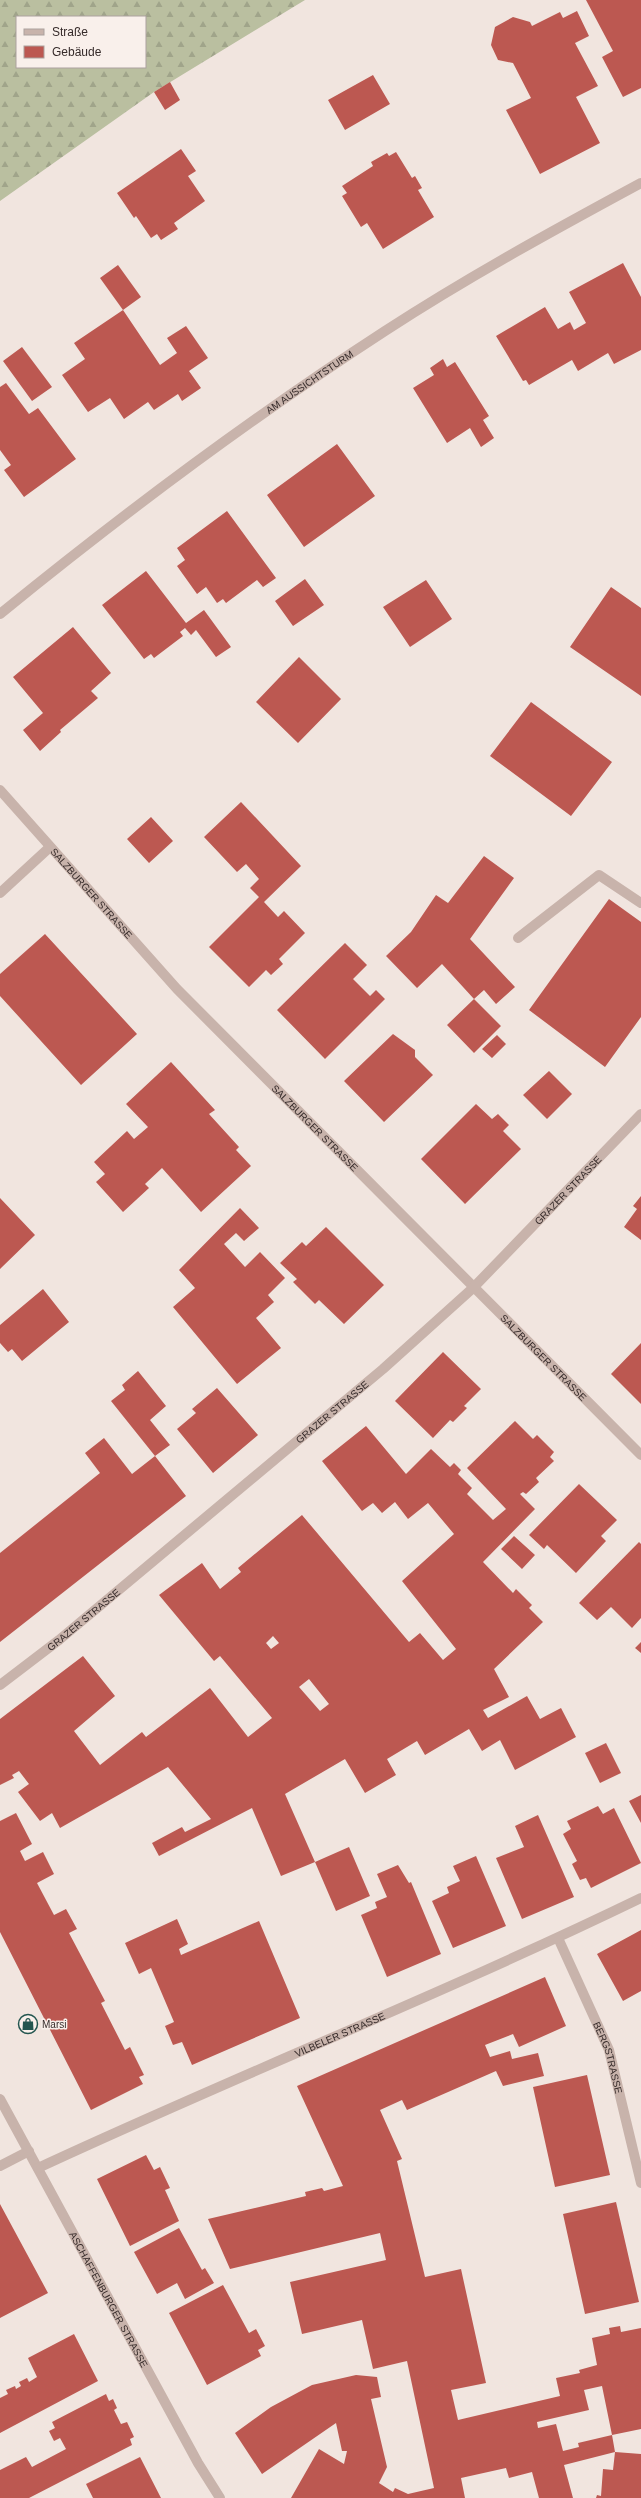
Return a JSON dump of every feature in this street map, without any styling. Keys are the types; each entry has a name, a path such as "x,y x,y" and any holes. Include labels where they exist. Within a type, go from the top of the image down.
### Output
{"street":[{"name":"AM AUSSICHTSTURM","path":"0,614 108,527 189,466 334,365 387,330 529,243 641,183"},
{"name":"SALZBURGER STRASSE","path":"0,790 177,989 473,1288 641,1455"},
{"path":"0,893 50,846"},
{"path":"518,938 599,875 641,903"},
{"name":"GRAZER STRASSE","path":"0,1685 59,1640 383,1369 473,1288 641,1114"},
{"name":"VILBELER STRASSE","path":"38,2168 156,2113 558,1938 641,1898"},
{"name":"BERGSTRASSE","path":"558,1938 609,2050 641,2183"},
{"name":"ASCHAFFENBURGER STRASSE","path":"0,2099 198,2463 220,2498"},
{"path":"0,2166 28,2151"}],"green space":[{"path":"0,0 305,0 154,92 0,201"}],"building":[{"path":"586,0 641,0 641,88 623,97 602,57 613,51"},
{"path":"577,11 589,36 575,43 598,86 576,97 600,143 540,174 506,110 531,98 513,63 498,60 491,45 495,27 513,17 530,22 532,26 560,12 563,18"},
{"path":"373,75 390,104 345,130 328,100"},
{"path":"170,82 180,100 165,110 154,92"},
{"path":"181,149 196,171 188,176 205,201 174,223 178,229 161,240 157,234 151,238 136,216 134,218 117,193"},
{"path":"396,152 412,178 415,176 422,188 418,190 434,217 383,249 367,223 361,227 342,196 347,193 342,186 373,166 371,162 387,153 389,156"},
{"path":"623,263 641,297 641,350 614,364 608,353 578,371 572,360 529,385 526,380 523,381 496,336 545,307 558,329 570,322 574,330 586,323 569,292"},
{"path":"118,265 141,297 123,310 100,278"},
{"path":"123,310 160,365 177,353 167,338 186,326 208,358 189,371 201,388 182,401 178,394 154,410 148,402 124,419 110,398 88,412 62,375 85,359 74,343"},
{"path":"22,347 52,387 32,401 3,361"},
{"path":"443,359 447,367 455,362 489,416 483,420 494,438 481,447 470,428 447,443 413,388 434,375 430,368"},
{"path":"6,383 29,414 38,408 76,459 24,497 4,470 11,465 0,450 0,387"},
{"path":"337,444 375,496 304,547 267,495"},
{"path":"227,511 276,578 263,587 257,580 226,603 223,599 217,603 206,587 197,594 177,566 185,560 177,548"},
{"path":"146,571 186,623 204,610 231,647 216,657 196,630 191,635 185,628 180,632 183,636 154,658 151,654 144,659 102,605"},
{"path":"305,579 324,605 293,626 275,601"},
{"path":"426,580 452,619 410,647 383,607"},
{"path":"611,587 641,608 641,696 570,647"},
{"path":"73,627 111,673 91,691 98,698 60,730 61,732 40,751 23,730 43,713 13,677"},
{"path":"299,657 341,699 298,743 256,702"},
{"path":"531,702 612,762 571,816 490,756"},
{"path":"241,802 301,866 264,902 278,917 284,911 305,933 279,959 283,964 271,975 266,970 249,987 209,947 259,897 250,888 259,879 246,864 237,872 204,837"},
{"path":"151,817 173,841 149,863 127,839"},
{"path":"484,856 514,878 470,939 515,987 496,1004 484,990 474,999 442,964 417,988 386,956 411,932 436,895 448,903"},
{"path":"609,899 641,922 641,1017 605,1067 529,1010"},
{"path":"45,934 137,1034 81,1085 0,996 0,974"},
{"path":"345,943 367,965 353,979 370,996 376,990 385,999 325,1059 277,1010"},
{"path":"474,999 501,1026 474,1053 447,1025"},
{"path":"393,1034 415,1050 415,1057 433,1075 384,1122 344,1081"},
{"path":"497,1035 506,1044 492,1058 482,1049"},
{"path":"171,1062 215,1110 209,1114 239,1147 236,1150 251,1166 201,1212 162,1168 145,1184 149,1188 123,1212 96,1182 105,1174 94,1162 127,1131 134,1139 148,1127 126,1104"},
{"path":"549,1071 572,1094 547,1119 523,1095"},
{"path":"476,1104 492,1119 498,1114 509,1125 503,1131 521,1149 465,1204 421,1159"},
{"path":"641,1196 641,1240 624,1227 637,1209 633,1206"},
{"path":"0,1198 35,1235 0,1269"},
{"path":"240,1208 259,1228 244,1241 236,1233 224,1244 245,1267 260,1252 285,1278 268,1295 274,1302 256,1318 281,1348 237,1384 173,1307 195,1288 179,1270"},
{"path":"326,1227 384,1285 344,1324 319,1300 315,1304 293,1282 297,1279 280,1263 302,1242 306,1246"},
{"path":"43,1289 69,1322 22,1361 12,1349 8,1352 0,1343 0,1325"},
{"path":"641,1343 641,1404 611,1374"},
{"path":"443,1352 481,1389 464,1406 467,1408 453,1422 450,1420 433,1438 395,1401"},
{"path":"138,1371 166,1406 150,1420 170,1445 155,1456 111,1401 125,1390 122,1385"},
{"path":"217,1388 258,1435 213,1473 177,1429 196,1413 192,1409"},
{"path":"515,1421 533,1439 537,1435 554,1452 550,1457 554,1461 536,1478 539,1482 526,1494 523,1492 520,1494 535,1509 483,1562 513,1593 516,1589 532,1605 529,1608 543,1622 494,1669 509,1697 483,1710 488,1718 527,1696 540,1719 561,1708 576,1737 515,1770 500,1740 482,1751 469,1729 425,1755 417,1741 387,1759 396,1775 365,1793 345,1759 285,1794 315,1862 281,1876 252,1808 159,1856 152,1843 182,1827 185,1832 211,1819 168,1767 60,1828 52,1813 40,1821 18,1792 29,1784 19,1771 12,1775 14,1778 0,1785 0,1719 83,1656 115,1696 74,1731 100,1765 142,1732 146,1737 210,1688 248,1737 272,1718 220,1656 214,1661 159,1595 202,1563 220,1589 241,1572 238,1568 302,1515 409,1642 420,1633 443,1660 456,1649 402,1581 454,1534 428,1503 408,1519 395,1502 382,1513 373,1503 362,1511 322,1461 366,1426 406,1474 431,1449 450,1467 454,1463 461,1470 458,1474 472,1488 467,1494 493,1520 506,1509 467,1468","holes":["273,1636 279,1643 271,1649 266,1643","309,1679 329,1704 320,1711 299,1687"]},
{"path":"104,1438 132,1474 155,1456 186,1496 0,1642 0,1553 100,1473 85,1453"},
{"path":"579,1484 617,1520 601,1536 606,1541 576,1573 547,1545 544,1549 529,1535"},
{"path":"514,1536 535,1555 522,1569 501,1549"},
{"path":"639,1542 641,1544 641,1618 632,1628 611,1607 597,1620 579,1603"},
{"path":"641,1642 641,1653 635,1648"},
{"path":"606,1743 621,1773 600,1783 585,1753"},
{"path":"641,1795 641,1823 629,1801"},
{"path":"598,1806 603,1814 614,1808 641,1863 591,1888 586,1878 580,1880 572,1864 577,1861 563,1834 571,1829 567,1821"},
{"path":"16,1813 32,1844 20,1851 25,1861 43,1852 54,1874 37,1883 54,1915 66,1909 77,1929 69,1933 105,2001 101,2003 125,2050 130,2047 144,2075 139,2077 143,2084 91,2110 0,1932 0,1821"},
{"path":"538,1815 574,1897 522,1919 496,1858 524,1847 515,1826"},
{"path":"349,1847 370,1896 336,1911 315,1862"},
{"path":"476,1856 506,1926 453,1948 432,1901 449,1893 447,1887 460,1881 453,1866"},
{"path":"398,1865 409,1883 411,1882 441,1954 387,1977 361,1915 377,1908 375,1902 387,1897 377,1874"},
{"path":"177,1919 188,1944 179,1949 181,1955 259,1921 300,2018 192,2065 182,2042 173,2045 165,2026 174,2022 151,1968 139,1974 125,1943"},
{"path":"641,1930 641,1991 623,2001 597,1954"},
{"path":"545,1977 566,2026 519,2047 513,2034 485,2045 490,2057 510,2051 512,2059 538,2053 544,2076 503,2086 496,2071 407,2110 402,2100 380,2110 402,2159 397,2161 425,2277 461,2269 486,2383 451,2390 458,2420 560,2396 556,2378 580,2373 579,2370 597,2365 592,2338 610,2334 609,2328 620,2326 621,2332 641,2328 641,2429 612,2435 615,2452 564,2465 573,2498 539,2498 532,2472 509,2478 506,2468 461,2478 465,2498 291,2498 319,2449 344,2464 347,2451 342,2451 336,2423 262,2474 235,2433 271,2407 312,2385 356,2375 377,2377 381,2397 371,2399 387,2467 379,2483 393,2492 395,2488 408,2494 434,2488 407,2361 373,2369 362,2320 302,2334 290,2282 386,2260 380,2233 230,2269 208,2219 306,2196 305,2192 322,2188 324,2191 343,2186 297,2086","holes":["602,2386 612,2435 578,2443 579,2447 563,2451 556,2424 538,2428 537,2422 589,2410 584,2390"]},
{"path":"587,2075 610,2175 555,2187 533,2087"},
{"path":"146,2155 154,2170 160,2167 170,2188 165,2190 179,2221 130,2246 97,2179"},
{"path":"616,2202 639,2302 585,2314 563,2214"},
{"path":"0,2204 48,2293 0,2318"},
{"path":"179,2228 202,2270 205,2268 214,2283 185,2299 177,2283 157,2294 134,2252"},
{"path":"223,2285 249,2333 256,2329 265,2346 258,2350 261,2356 207,2385 169,2313"},
{"path":"74,2334 98,2381 0,2433 0,2398 8,2394 6,2390 15,2386 16,2389 21,2386 19,2382 27,2378 29,2382 37,2377 28,2358"},
{"path":"106,2394 109,2401 113,2399 117,2408 114,2410 121,2424 127,2422 134,2437 130,2439 132,2445 29,2498 0,2498 0,2470 26,2457 32,2467 66,2449 60,2438 54,2441 49,2431 55,2428 52,2422"},
{"path":"615,2452 641,2454 641,2498 596,2498 597,2495 601,2496 603,2469 613,2470"},
{"path":"140,2457 161,2498 93,2498 86,2484"}],"place":[{"name":"Marsi","path":"28,2024"}]}
